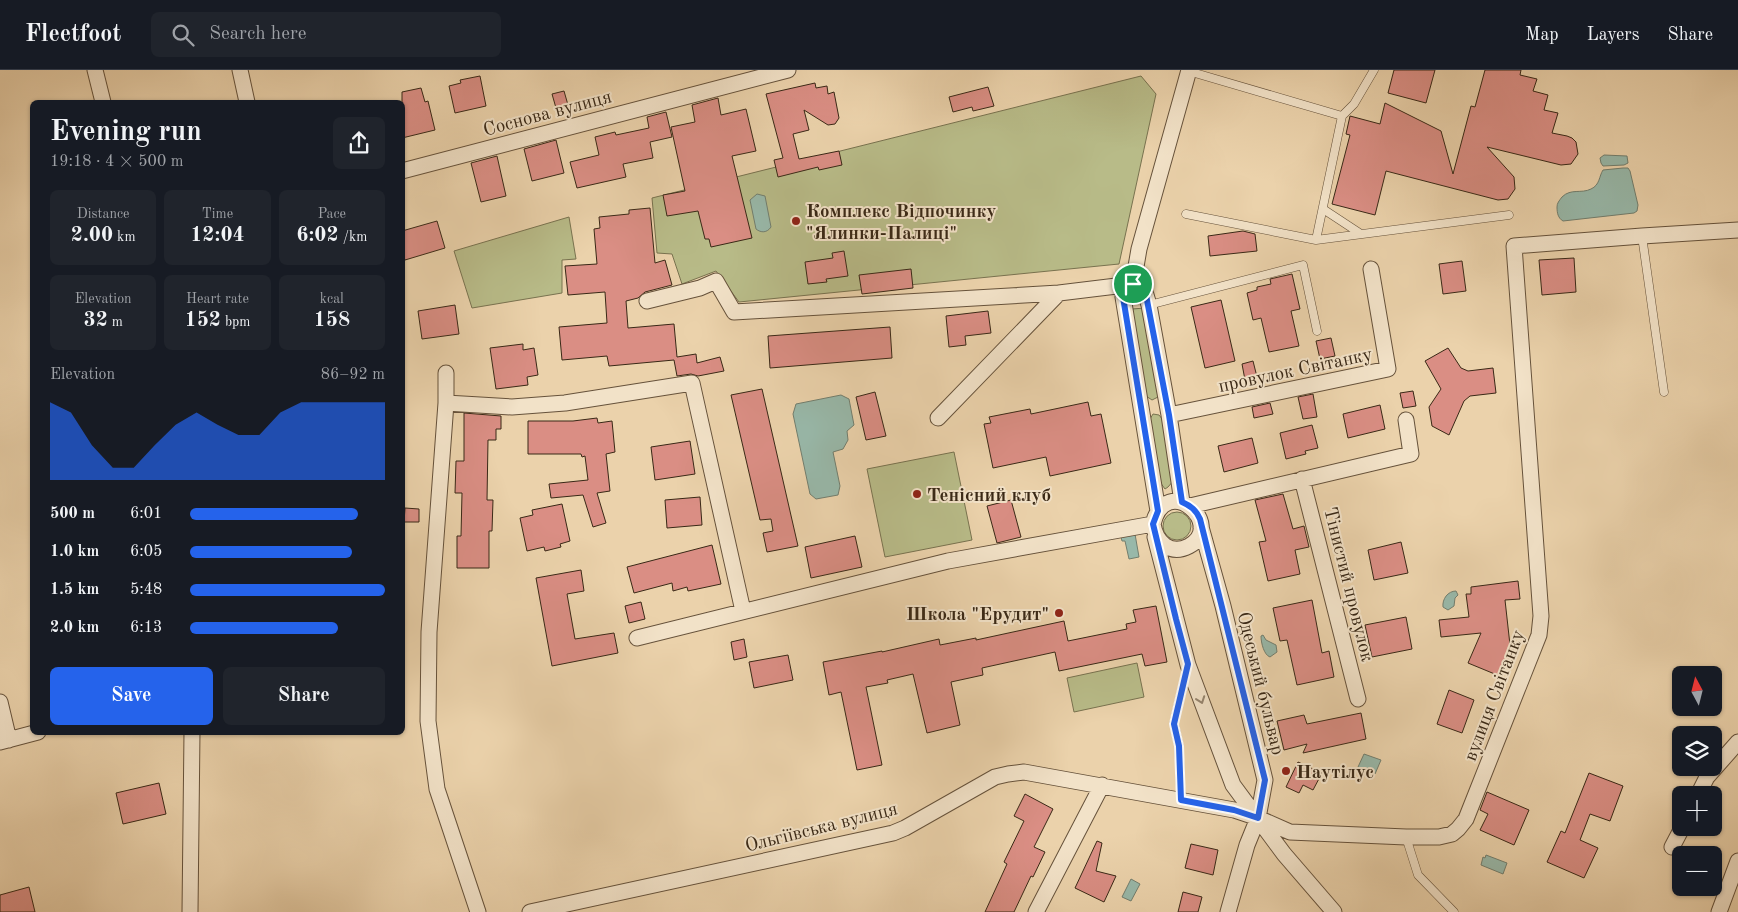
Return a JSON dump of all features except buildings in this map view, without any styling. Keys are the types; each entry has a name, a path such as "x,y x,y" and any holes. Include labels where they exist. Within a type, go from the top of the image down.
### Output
{"street":[{"path":"94,70 102,100"},
{"path":"240,70 247,100"},
{"name":"Соснова вулиця","path":"405,169 788,70"},
{"path":"1188,70 1139,249 1133,284 1123,297 1157,529 1188,664 1233,785 1284,854 1334,912"},
{"path":"1642,236 1738,230"},
{"name":"вулиця Світанку","path":"1258,818 1290,832 1406,837 1439,837 1452,834 1466,819 1540,635 1541,616 1514,246 1642,236"},
{"name":"провулок Світанку","path":"1169,415 1388,369 1371,269"},
{"path":"647,301 700,288 716,281 734,312 1059,293 1133,284"},
{"name":"Одеський бульвар","path":"1133,284 1146,295 1169,415 1181,503 1196,512 1200,519 1200,531 1222,606 1265,780 1258,818 1247,845 1228,912"},
{"path":"938,418 1059,293"},
{"path":"446,373 446,403 429,632 428,721 437,788 478,912"},
{"path":"446,403 512,407 565,403 692,382 743,611"},
{"path":"1157,529 1163,506 1302,480 1411,454 1406,420"},
{"name":"Тінистий провулок","path":"1302,480 1358,699"},
{"path":"1157,529 1173,549 1183,549 1192,545 1200,531"},
{"path":"637,638 948,561 1157,529"},
{"path":"0,702 4,741 30,734"},
{"path":"190,912 192,735"},
{"path":"1702,786 1707,777 1738,742"},
{"name":"Ольгіївська вулиця","path":"530,912 893,833 995,777 1008,774 1024,772 1102,785 1234,810 1258,818"},
{"path":"1036,912 1102,785"},
{"path":"1719,912 1738,862"}],"lane":[{"path":"1188,70 1342,116"},
{"path":"1316,240 1342,116 1354,104 1374,70"},
{"path":"1324,209 1361,234"},
{"path":"1186,214 1316,240 1509,215"},
{"path":"1642,236 1664,392"},
{"path":"1148,305 1303,265 1317,331"},
{"path":"1181,800 1179,746 1174,724 1188,664"},
{"path":"1406,837 1418,875 1454,912"}],"green space":[{"path":"1141,76 1156,94 1119,264 739,302 716,271 682,284 672,254 657,253 652,198"},
{"path":"569,217 576,259 562,260 562,293 472,308 454,251"},
{"path":"1145,308 1161,391 1158,397 1152,400 1146,396 1132,309"},
{"path":"1153,414 1159,415 1163,420 1174,480 1165,489 1160,482 1150,419"},
{"name":"Тенісний клуб","path":"954,452 972,540 885,557 867,469"},
{"path":"1177,512 1187,516 1191,526 1187,536 1177,540 1167,536 1163,526 1167,516"},
{"path":"1137,663 1144,697 1074,712 1067,678"}],"shaded area":[{"path":"1604,155 1627,156 1628,163 1624,165 1603,166 1600,158"},
{"path":"1628,168 1630,171 1638,205 1637,211 1634,213 1563,221 1560,218 1557,206 1565,194 1594,187 1598,183 1603,170"},
{"path":"757,194 765,196 771,227 764,232 756,229 750,200"},
{"path":"841,395 849,399 854,425 847,431 848,440 843,449 833,452 840,486 838,495 816,499 810,494 793,414 796,404"},
{"path":"1135,534 1139,557 1129,559 1125,541 1122,541 1121,537"},
{"path":"1456,591 1458,595 1455,598 1454,606 1448,610 1443,607 1448,594"},
{"path":"1263,635 1266,640 1276,645 1277,652 1270,657 1263,648 1261,636"},
{"path":"1364,754 1381,760 1375,774 1358,767"},
{"path":"1486,855 1507,863 1503,874 1481,865 1483,857 1485,858"},
{"path":"1131,879 1140,884 1131,901 1122,897"}],"place":[{"name":"Комплекс Відпочинку \"Ялинки-Палиці\"","path":"796,221"},
{"name":"Тенісний клуб","path":"917,494"},
{"name":"Школа \"Ерудит\"","path":"1059,613"},
{"name":"Наутілус","path":"1286,771"}],"route":[{"path":"1133,284 1146,295 1169,415 1182,502 1190,506 1200,519 1265,780 1258,818 1234,810 1181,800 1179,746 1174,724 1188,664 1153,524 1158,511 1123,297 1133,284"}]}
